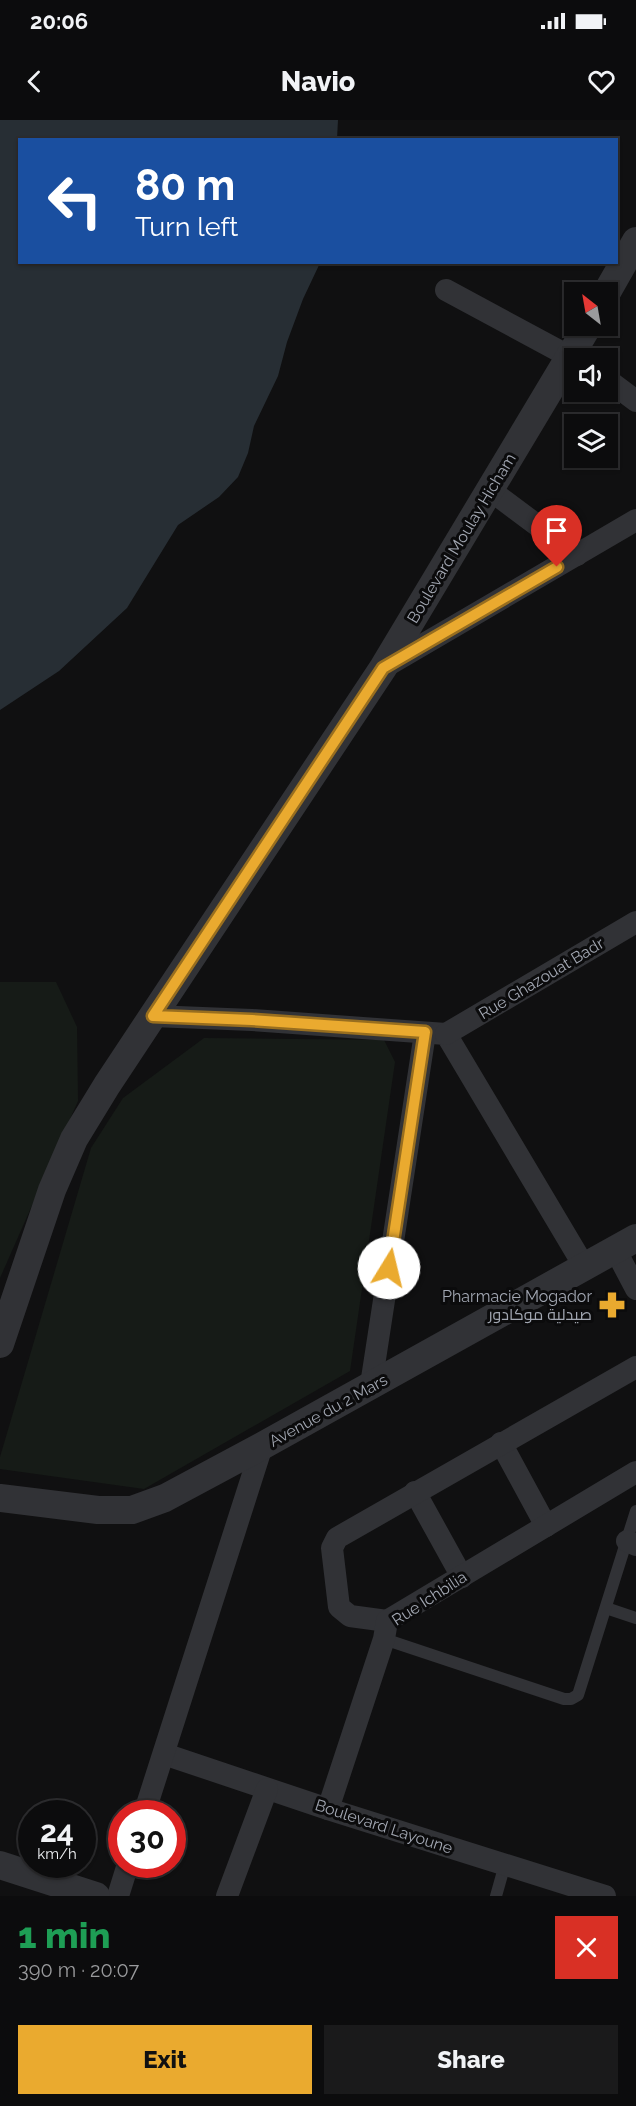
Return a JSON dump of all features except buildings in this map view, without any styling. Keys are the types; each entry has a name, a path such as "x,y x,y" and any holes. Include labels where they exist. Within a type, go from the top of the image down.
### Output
{"street":[{"path":"613,282 636,241"},
{"path":"446,291 564,354"},
{"name":"Boulevard Moulay Hicham","path":"0,1344 52,1190 74,1140 153,1016 383,668 564,371"},
{"path":"618,388 636,401"},
{"path":"490,490 577,555"},
{"path":"383,668 636,520"},
{"name":"Rue Ghazouat Badr","path":"435,1033 636,922"},
{"path":"153,1016 252,1020 435,1033"},
{"path":"435,1033 585,1266"},
{"path":"371,1385 435,1033"},
{"path":"626,1244 636,1289"},
{"name":"Avenue du 2 Mars","path":"0,1498 98,1510 132,1510 165,1498 626,1244"},
{"path":"386,1630 350,1616 339,1607 333,1543 344,1533 636,1367"},
{"path":"501,1443 546,1526"},
{"path":"149,1800 262,1446"},
{"name":"Rue Ichbilia","path":"328,1809 386,1630 462,1577 636,1472"},
{"path":"415,1492 462,1577"},
{"name":"Boulevard Layoune","path":"164,1754 328,1809 606,1896"},
{"path":"227,1896 267,1789"},
{"path":"0,1865 96,1896"},
{"path":"118,1896 124,1878"}],"lane":[{"path":"386,1630 564,1699 571,1699 578,1695 582,1688 606,1608 631,1543 636,1511"},
{"path":"606,1608 636,1618"},
{"path":"496,1896 505,1864"}],"shaded area":[{"path":"0,120 338,120 337,138 18,138 18,264 320,264 287,342 278,376 254,426 248,453 238,477 219,497 178,525 127,608 59,671 0,710"},
{"path":"0,982 56,982 77,1027 78,1101 0,1278"},
{"path":"204,1038 384,1040 395,1062 350,1371 144,1489 0,1469 0,1457 91,1148 123,1098"}],"place":[{"name":"Pharmacie Mogador صيدلية موكادور","path":"612,1305"}],"route":[{"path":"389,1268 425,1032 252,1020 153,1016 383,668 557,567"}]}
